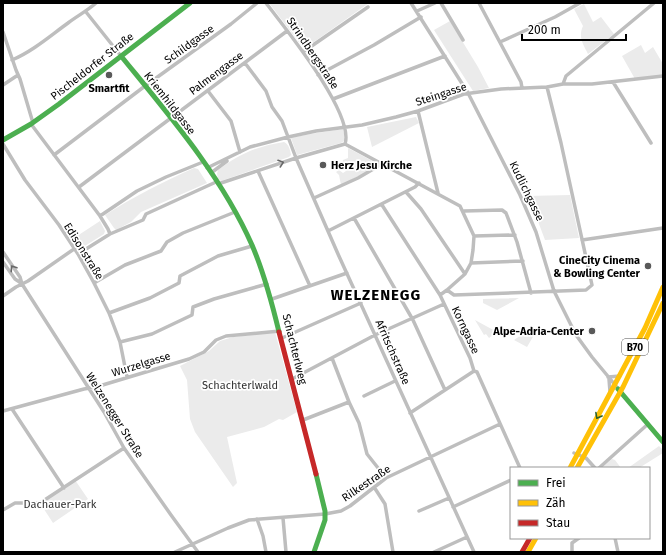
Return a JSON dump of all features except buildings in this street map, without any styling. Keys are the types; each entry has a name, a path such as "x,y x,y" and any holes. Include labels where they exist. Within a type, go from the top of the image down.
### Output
{"main road":[{"name":"Pischeldorfer Straße","path":"3,140 32,124 190,3"},
{"name":"Kriemhildgasse","path":"121,56 203,162"},
{"name":"Schachterlweg","path":"203,162 235,212 252,246 272,299 325,514 323,527 314,552"},
{"name":"B70","path":"571,467 581,456 614,403 650,333 661,301 663,287"},
{"name":"B70","path":"577,467 610,394 661,301"},
{"path":"610,394 618,389 624,382"},
{"path":"624,382 627,399"},
{"path":"618,389 663,442"},
{"path":"614,403 627,399"},
{"path":"522,552 529,539"},
{"path":"528,552 535,539"}],"street":[{"path":"12,60 26,54 68,23 86,12 96,3"},
{"name":"Schildgasse","path":"54,155 145,86 232,24 257,3"},
{"name":"Strindbergstraße","path":"266,3 303,52 333,99 346,128 347,138 345,144"},
{"name":"Kudlichgasse","path":"411,3 468,93 528,212 536,232 554,291 576,335 618,389"},
{"path":"417,11 435,3"},
{"path":"441,3 463,40"},
{"path":"479,3 521,82 522,88"},
{"path":"500,42 555,17 580,3"},
{"path":"563,84 566,76 654,3"},
{"path":"303,52 368,7"},
{"path":"86,12 121,56"},
{"path":"318,75 370,48 420,17"},
{"name":"Palmengasse","path":"79,187 288,31"},
{"path":"3,32 20,79 32,124 100,216 110,234"},
{"path":"333,99 445,56"},
{"name":"Afritschstraße","path":"245,63 266,91 272,108 282,121 296,158 347,274 474,552"},
{"path":"3,85 18,75"},
{"name":"Steingasse","path":"207,168 250,147 316,131 346,128 418,112 468,93 547,87 563,84 592,84 663,76"},
{"path":"613,82 651,143"},
{"path":"447,290 454,295 531,293 586,290 592,286 547,87"},
{"path":"208,90 231,122 240,152"},
{"path":"418,112 438,193"},
{"name":"Edisonstraße","path":"3,144 25,180 59,225 78,254 94,283 109,313 120,342 127,377"},
{"path":"78,254 110,234 143,220 146,214 217,183 345,144 458,204 464,211 474,236 474,250 471,263 465,274 440,295"},
{"name":"Steingasse","path":"211,173 231,157"},
{"path":"100,216 137,191 203,162"},
{"path":"314,198 358,178 382,164"},
{"path":"258,171 310,286"},
{"path":"328,231 382,205 420,183"},
{"path":"406,192 421,209 465,274"},
{"name":"Korngasse","path":"382,205 440,295 470,358 474,371 477,372 520,467"},
{"path":"464,211 502,210 506,213 515,234 531,293"},
{"path":"94,283 125,265 161,251 167,242 183,233 235,212"},
{"path":"354,218 411,318 445,390"},
{"path":"582,240 663,228"},
{"path":"474,236 515,234"},
{"path":"109,313 156,295 179,283 180,276 218,256 252,246"},
{"path":"3,296 74,249"},
{"name":"Welzenegger Straße","path":"3,252 20,277 22,284 124,448 198,552"},
{"path":"471,263 523,261"},
{"name":"Welzenegger Straße","path":"3,262 15,279 22,284"},
{"path":"272,299 347,274"},
{"path":"120,342 159,331 192,315 193,307 214,298 267,284"},
{"path":"282,338 361,303"},
{"path":"292,379 375,335 444,304"},
{"name":"Wurzelgasse","path":"3,411 96,387 189,359 204,352 216,340 226,336 280,331"},
{"path":"332,358 359,423 367,454 386,478"},
{"path":"410,413 474,371"},
{"path":"610,394 609,377 620,376"},
{"path":"364,396 395,381"},
{"path":"303,420 349,402"},
{"path":"12,409 64,488"},
{"name":"Rilkestraße","path":"175,552 236,525 257,519 325,514 346,509 386,478 500,424"},
{"path":"600,467 648,424"},
{"path":"3,510 18,502 40,503 124,448"},
{"path":"581,456 594,467"},
{"path":"453,507 510,480"},
{"path":"374,487 385,504 394,552"},
{"path":"420,511 449,498"},
{"path":"283,518 286,552"},
{"path":"257,519 263,536 266,552"},
{"path":"434,552 467,537"},
{"path":"572,552 572,543 578,539"},
{"path":"615,539 618,552"}],"green space":[{"path":"269,3 369,3 304,49"},
{"path":"584,4 593,22 601,17 614,34 588,54 581,37 583,26 574,9"},
{"path":"450,21 489,88 473,91 434,30"},
{"path":"641,45 645,53 653,47 663,64 663,75 635,79 622,56"},
{"path":"416,117 419,123 372,147 367,127"},
{"path":"343,129 344,141 341,143 297,155 291,138"},
{"path":"284,142 290,149 291,155 289,157 221,181 218,179 218,170 241,155 257,148"},
{"path":"348,148 376,163 376,167 341,185 339,175 336,172 339,170 343,173 346,171 342,164 343,160 348,158"},
{"path":"194,168 198,169 207,183 141,212 131,222 116,230 105,215 148,190"},
{"path":"570,195 579,238 545,240 527,196"},
{"path":"100,221 105,231 104,234 80,249 77,248 71,240"},
{"path":"519,298 497,310 483,303 483,299"},
{"path":"475,320 497,332 489,338 486,334 484,335"},
{"path":"527,331 534,335 527,347 514,340"},
{"name":"Schachterlwald","path":"275,332 297,412 283,420 279,419 264,427 227,437 237,483 233,487 195,432 190,419 187,380 180,366 209,351 220,341 233,337"},
{"path":"659,446 663,450 663,453 641,467 629,467"},
{"path":"612,459 615,460 620,467 602,467"},
{"name":"Dachauer-Park","path":"75,480 88,499 53,523 40,503"}],"traffic: fast":[{"path":"3,140 31,124 59,104 190,3"},
{"path":"121,56 193,146 225,194 252,245 274,310 279,332"},
{"path":"618,389 663,442"},
{"path":"314,552 325,520 325,511 316,474"}],"traffic: slow":[{"path":"571,467 645,328 663,287"},
{"path":"578,467 623,387 663,303"},
{"path":"528,552 535,539"}],"traffic: jam":[{"path":"279,332 316,474"},
{"path":"522,552 529,539"}],"place":[{"name":"Smartfit","path":"109,75"},
{"name":"Herz Jesu Kirche","path":"323,165"},
{"name":"CineCity Cinema & Bowling Center","path":"648,266"},
{"name":"Alpe-Adria-Center","path":"592,331"}],"district":[{"name":"WELZENEGG","path":"376,295"}]}
